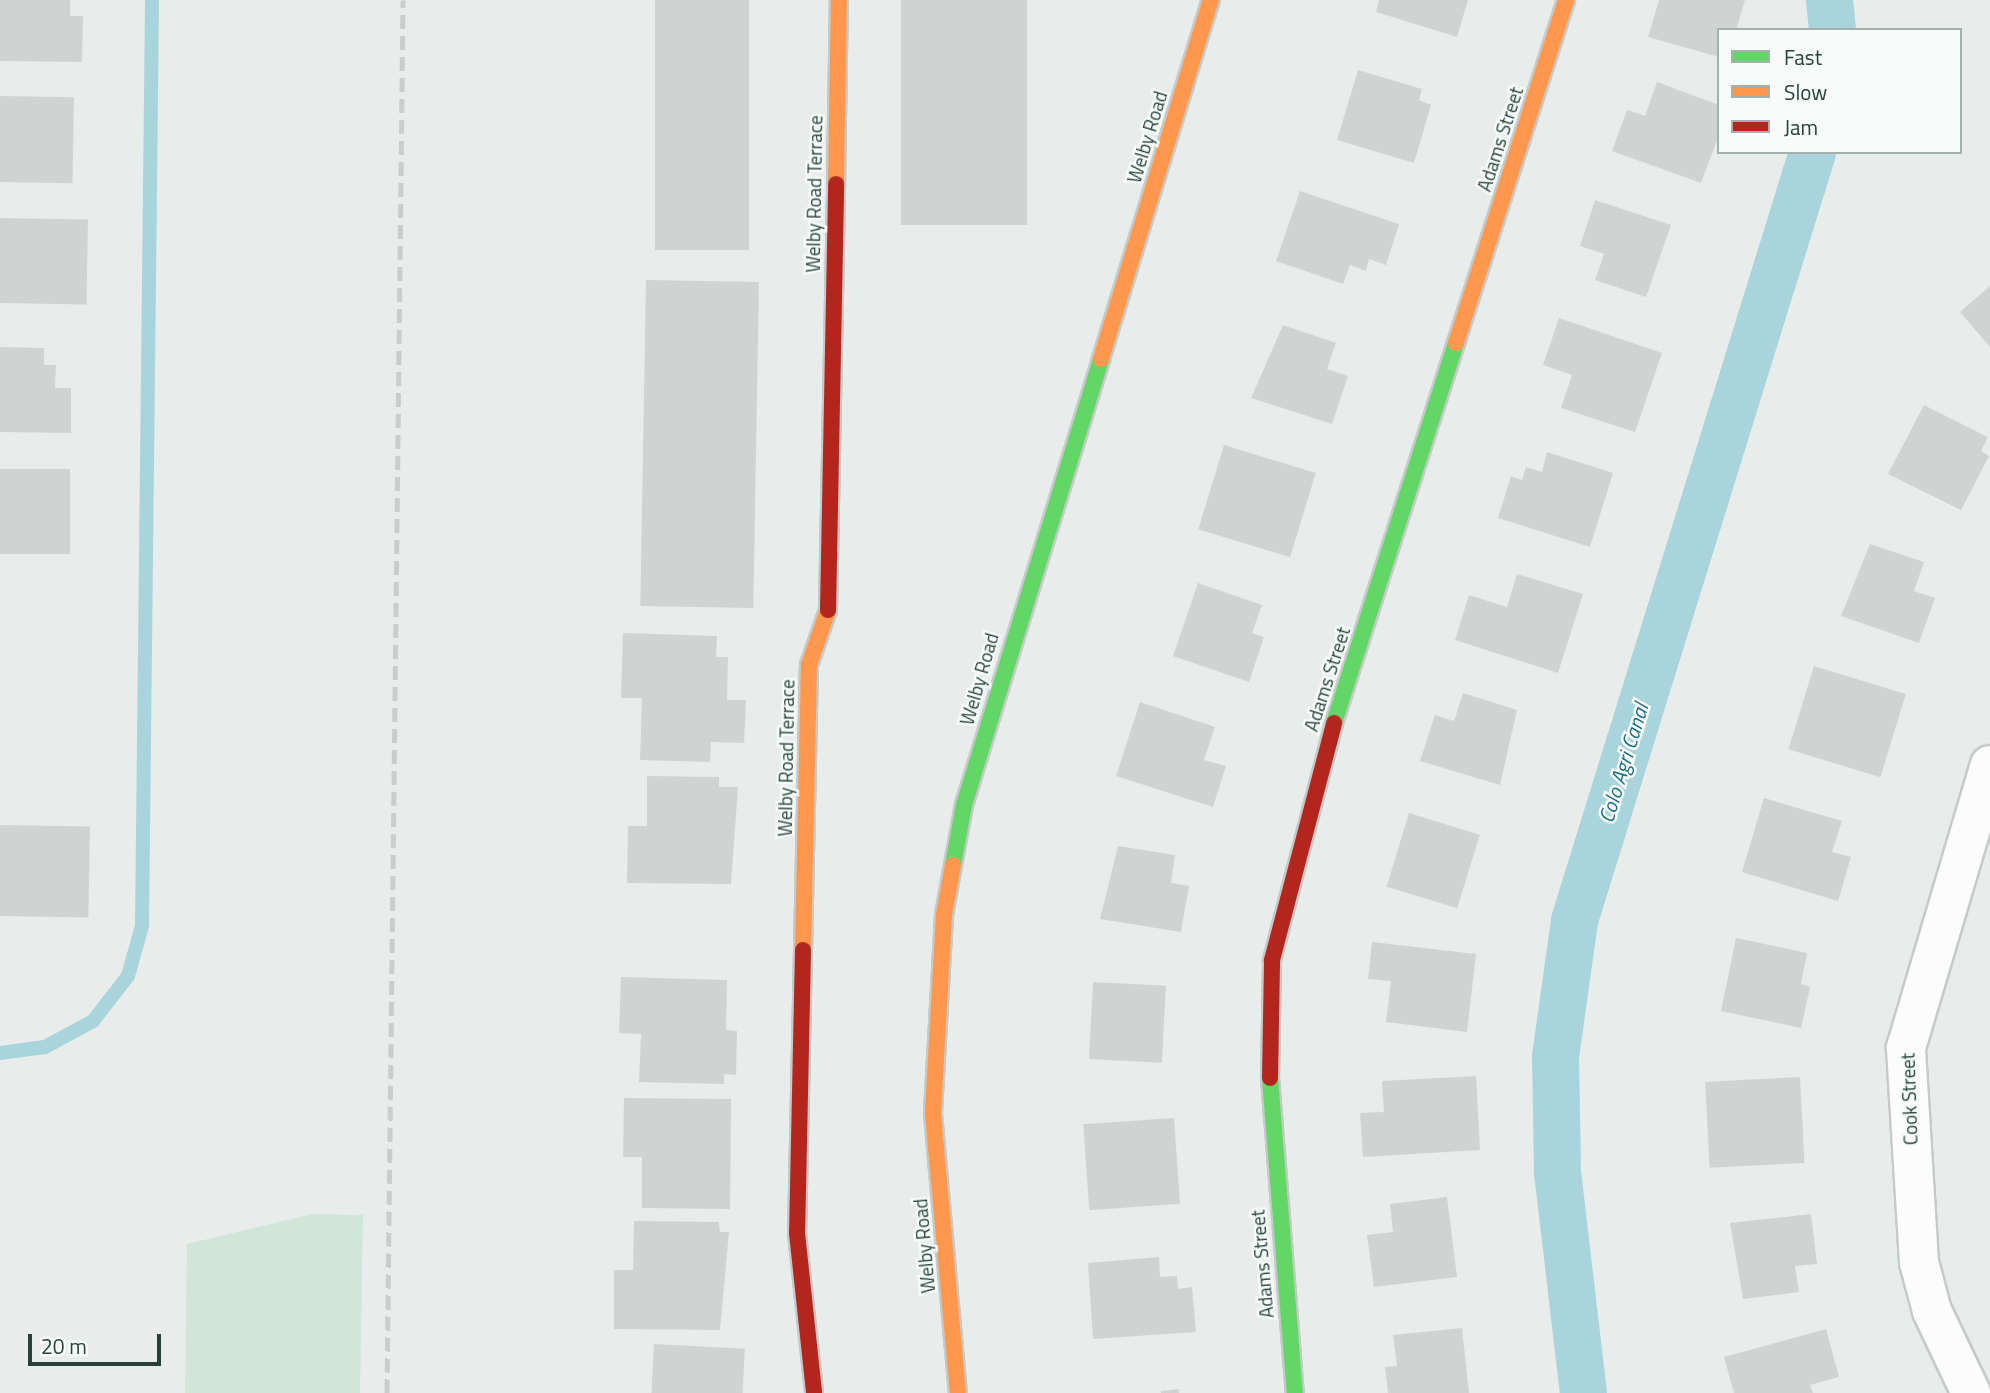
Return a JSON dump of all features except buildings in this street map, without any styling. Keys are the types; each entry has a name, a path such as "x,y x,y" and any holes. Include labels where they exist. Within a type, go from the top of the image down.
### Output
{"street":[{"name":"Welby Road Terrace","path":"814,1393 797,1233 808,665 828,615 839,0"},
{"name":"Welby Road","path":"958,1393 933,1114 944,915 964,805 1211,0"},
{"name":"Adams Street","path":"1295,1393 1269,1118 1272,960 1317,778 1566,0"},
{"name":"Cook Street","path":"1971,1393 1932,1311 1919,1262 1906,1048 1990,765"}],"green space":[{"path":"312,1214 363,1215 360,1393 185,1393 187,1244"}],"waterway":[{"path":"0,1053 45,1047 93,1021 128,976 142,926 152,0"},
{"name":"Colo Agri Canal","path":"1829,0 1832,28"},
{"name":"Colo Agri Canal","path":"1583,1393 1557,1170 1555,1056 1574,920 1811,154"}],"railway":[{"path":"387,1393 403,0"}],"traffic: fast":[{"path":"1334,723 1456,343"},
{"path":"953,865 964,805 1101,359"},
{"path":"1270,1078 1295,1393"}],"traffic: slow":[{"path":"836,184 839,0"},
{"path":"1101,359 1211,0"},
{"path":"1456,343 1566,0"},
{"path":"803,950 809,665 828,610"},
{"path":"953,865 944,915 933,1114 958,1393"}],"traffic: jam":[{"path":"828,610 836,184"},
{"path":"1270,1078 1272,960 1334,723"},
{"path":"803,950 797,1233 814,1393"}]}
